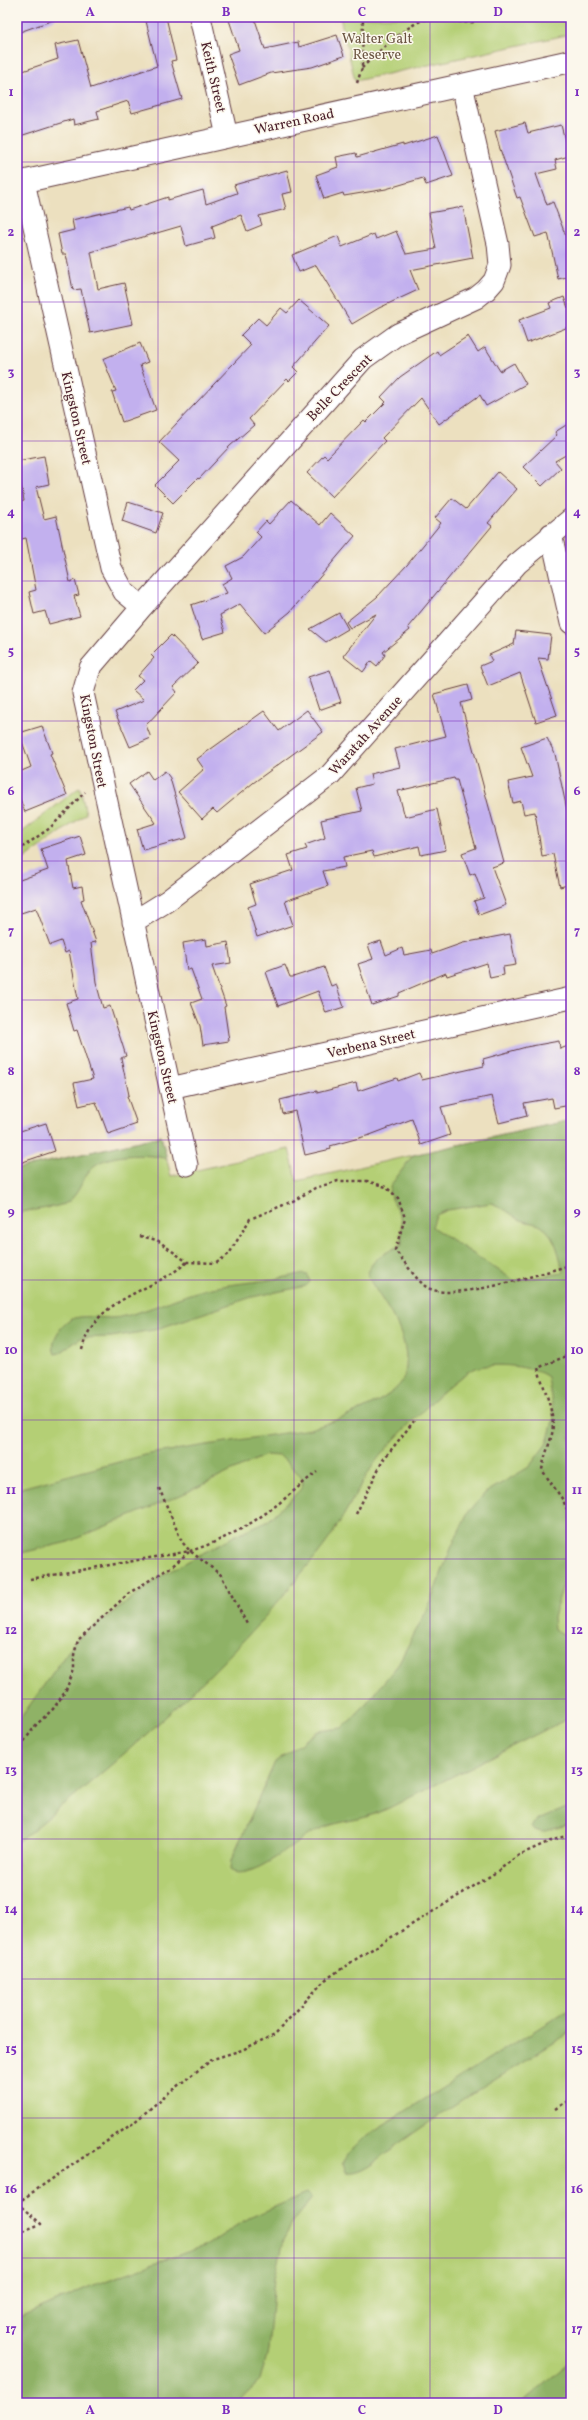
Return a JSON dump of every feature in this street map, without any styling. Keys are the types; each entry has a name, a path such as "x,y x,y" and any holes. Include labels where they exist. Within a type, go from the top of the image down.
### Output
{"street":[{"name":"Keith Street","path":"200,17 227,136"},
{"name":"Warren Road","path":"21,183 571,60"},
{"name":"Belle Crescent","path":"142,606 363,359 398,334 476,298 494,281 500,265 498,244 462,85"},
{"name":"Kingston Street","path":"21,183 111,568 124,592 142,606 90,668 83,693 187,1165"},
{"name":"Waratah Avenue","path":"133,922 167,900 330,774 517,564 551,534 571,519"},
{"path":"551,534 571,623"},
{"name":"Verbena Street","path":"170,1088 571,998"}],"path":[{"path":"357,83 362,68 363,17"},
{"path":"362,68 418,22 430,18 463,23 473,22 478,17"},
{"path":"17,851 50,828 85,792"},
{"path":"140,1236 158,1240 187,1262 216,1263 229,1254 250,1219 293,1201 315,1188 338,1181 367,1181 386,1187 398,1198 405,1218 395,1250 425,1286 439,1292 466,1292 570,1265"},
{"path":"82,1350 85,1336 99,1317 116,1303 176,1272 187,1262"},
{"path":"571,1354 538,1368 551,1413 552,1434 545,1453 542,1470 563,1500 571,1519"},
{"path":"356,1514 383,1460 414,1421"},
{"path":"30,1579 190,1551 230,1535 275,1507 293,1490 317,1472"},
{"path":"159,1488 182,1542 190,1551 221,1575 248,1626"},
{"path":"17,1751 28,1738 36,1725 53,1709 65,1692 74,1670 74,1655 78,1640 129,1593 171,1567 190,1551"},
{"path":"17,2233 41,2224 17,2203 132,2124 213,2059 242,2050 275,2034 325,1980 353,1960 495,1873 519,1855 571,1834"},
{"path":"554,2109 571,2099"}],"green space":[{"name":"Walter Galt Reserve","path":"340,17 571,17 571,34 355,81"},
{"path":"80,787 86,814 17,864 17,836"},
{"path":"571,1120 571,2403 17,2403 17,1169 161,1136 171,1176 289,1149 297,1181"},
{"path":"571,1120 571,1560 553,1617 554,1629 565,1635 571,1635 571,1717 389,1808 366,1817 323,1828 310,1834 267,1863 256,1868 246,1872 237,1873 230,1870 231,1860 275,1762 318,1731 343,1728 363,1707 397,1666 427,1610 452,1546 467,1514 485,1493 529,1467 547,1443 554,1417 548,1377 533,1370 514,1366 484,1366 476,1368 454,1382 439,1395 383,1452 360,1486 332,1535 322,1549 232,1652 163,1719 127,1751 17,1843 17,1723 76,1640 163,1575 236,1535 269,1520 301,1489 303,1483 301,1476 280,1456 266,1455 183,1494 68,1542 17,1554 17,1489 149,1454 310,1429 348,1416 390,1394 399,1386 404,1377 406,1365 405,1347 396,1322 368,1277 371,1265 375,1261 385,1253 402,1244 401,1219 389,1192 391,1185 413,1155","holes":["491,1203 520,1220 541,1226 546,1230 554,1241 563,1273 515,1281 432,1227 436,1215 448,1210"]},
{"path":"161,1136 167,1159 138,1155 116,1157 106,1160 97,1164 91,1169 75,1195 68,1202 51,1207 17,1213 17,1169"},
{"path":"300,1274 308,1275 310,1282 306,1286 252,1297 154,1330 111,1337 81,1338 60,1353 55,1354 55,1338 66,1323 75,1318 120,1317 207,1289 277,1279"},
{"path":"571,1806 571,1824 542,1832 534,1830 531,1826 536,1821"},
{"path":"571,2008 571,2032 440,2115 398,2144 374,2163 360,2170 346,2172 343,2163 350,2152 367,2135"},
{"path":"307,2193 312,2198 292,2224 283,2240 274,2278 268,2351 260,2381 237,2403 17,2403 17,2318 91,2286 207,2245 249,2218"},
{"path":"571,2361 571,2403 523,2403 526,2399"}],"building":[{"path":"17,17 55,17 56,19 17,33"},
{"path":"145,17 166,17 176,60 171,61 182,99 132,113 128,101 97,111 99,119 74,125 73,119 17,137 17,73 58,59 55,45 78,40 91,88 157,66"},
{"path":"228,17 254,17 265,49 298,42 299,47 337,35 344,56 312,67 271,73 239,85 228,54 239,50"},
{"path":"525,123 528,133 561,125 569,156 555,160 557,169 536,174 547,205 553,202 568,242 571,241 571,276 558,279 548,233 535,237 520,197 517,198 500,149 495,131"},
{"path":"438,135 453,176 426,185 423,178 386,189 344,196 343,193 324,199 316,175 338,167 336,157 356,153 357,157 403,144 403,146"},
{"path":"287,170 292,192 282,194 286,209 259,216 262,225 247,231 241,215 212,226 215,238 186,246 181,226 91,252 98,289 124,283 133,324 90,333 81,289 73,290 66,254 62,254 58,234 74,230 72,220 128,207 129,210 168,197 168,200 203,190 206,204 237,193 234,185"},
{"path":"463,207 473,258 410,270 418,290 379,308 352,324 316,265 299,272 292,255 338,236 342,247 374,234 376,239 396,231 406,254 436,249 429,213"},
{"path":"564,297 568,308 571,307 571,326 527,343 519,320 551,308 549,303"},
{"path":"299,300 329,326 293,367 298,372 289,381 287,379 249,419 254,425 230,446 199,479 198,478 173,503 155,485 179,461 159,442 251,345 241,335 258,318 266,325 281,308 287,313"},
{"path":"468,336 478,352 485,347 500,371 514,363 526,384 486,406 480,395 439,424 421,398 382,438 385,441 332,497 307,473 324,455 327,458 364,420 366,422 386,402 381,397 400,377 437,351 439,355"},
{"path":"140,343 148,362 140,365 156,410 122,422 112,392 116,391 103,359"},
{"path":"571,422 571,452 555,461 561,468 542,486 523,467 557,435 555,432"},
{"path":"44,456 49,484 36,487 44,519 56,516 70,582 75,580 79,595 74,596 80,616 49,624 45,611 34,614 29,592 36,590 26,538 17,540 17,503 24,501 17,461"},
{"path":"498,472 517,489 488,523 492,526 408,627 410,630 383,652 385,655 377,666 371,661 363,672 343,656 376,614 350,628 346,622 377,597 407,565 441,523 435,518 452,498 466,509"},
{"path":"291,500 320,525 330,513 355,536 290,612 264,633 240,604 220,615 225,632 202,639 191,605 227,593 222,584 232,578 226,566 243,557 261,537 256,532 266,521 269,524"},
{"path":"128,502 163,513 156,533 122,521"},
{"path":"339,613 348,629 326,642 310,629"},
{"path":"516,631 551,635 548,659 538,658 557,715 536,722 520,673 488,686 480,666 492,661 489,655 514,644"},
{"path":"171,635 198,663 173,687 177,692 146,725 151,738 130,747 115,712 144,700 133,690 143,680 138,676 154,658 151,655"},
{"path":"330,670 341,702 319,710 308,677"},
{"path":"468,685 472,700 461,703 504,863 492,867 506,905 479,915 474,901 484,898 475,873 470,875 462,853 476,848 457,780 454,778 398,791 405,817 437,809 446,850 421,855 419,846 374,857 372,851 343,857 345,867 323,871 328,886 285,901 293,925 257,937 248,907 256,904 250,884 293,870 288,855 307,849 305,845 325,838 321,820 362,811 356,788 372,784 370,774 400,767 395,749 446,736 434,694"},
{"path":"307,710 323,732 253,783 217,813 213,809 202,819 178,792 204,769 197,759 264,711 279,731"},
{"path":"42,726 52,753 50,754 67,795 25,812 17,791 17,773 31,767 19,733"},
{"path":"547,738 555,754 567,810 571,810 571,884 560,887 553,854 542,856 535,812 524,814 521,801 513,803 508,782 532,777 521,747"},
{"path":"147,771 153,780 165,771 170,778 187,838 143,850 137,829 156,823 129,784"},
{"path":"80,836 86,855 68,861 73,888 82,886 84,899 81,900 96,942 91,943 96,982 103,1008 110,1006 126,1056 121,1058 129,1095 127,1096 137,1124 108,1134 96,1102 79,1106 74,1083 93,1079 77,1030 74,1031 66,1003 78,999 69,951 65,953 61,941 50,945 36,908 21,913 17,902 17,881 48,870 41,849"},
{"path":"510,934 516,965 503,967 504,975 490,978 487,963 447,976 446,973 399,993 399,996 372,1005 358,964 373,959 368,945 381,941 386,955 402,948 404,955 431,950 432,954 463,943"},
{"path":"206,939 207,946 228,942 231,963 212,966 226,1006 224,1007 229,1041 203,1045 200,1026 191,1003 202,999 191,969 187,970 183,943"},
{"path":"285,965 290,977 324,967 331,986 336,984 344,1007 326,1013 318,991 278,1006 266,972"},
{"path":"559,1041 560,1049 571,1045 571,1105 554,1108 552,1098 524,1103 527,1116 499,1123 492,1096 441,1107 450,1135 421,1145 412,1119 370,1135 330,1146 331,1149 305,1155 295,1111 283,1114 280,1100 317,1091 317,1093 356,1083 358,1091 397,1078 398,1081 419,1073 422,1080 484,1066 483,1059 526,1047"},
{"path":"46,1123 55,1151 17,1164 17,1132"}]}
